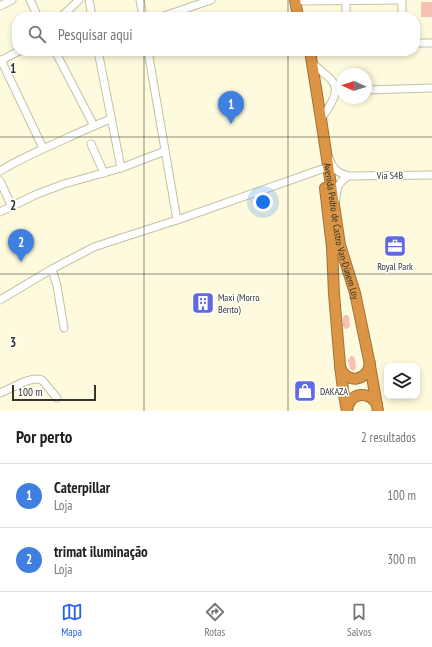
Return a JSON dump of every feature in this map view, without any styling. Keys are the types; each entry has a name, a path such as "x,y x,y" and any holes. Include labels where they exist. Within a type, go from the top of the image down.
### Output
{"highway":[{"path":"299,12 300,0"},
{"path":"300,0 303,12"},
{"name":"Avenida Pedro de Castro Van-Dúnem Loy","path":"305,56 332,247 340,365 347,411"},
{"name":"Avenida Pedro de Castro Van-Dúnem Loy","path":"311,56 340,245 351,279 369,360 377,409"},
{"path":"340,365 344,374 351,378 356,378 361,377 367,372 370,365 369,360"},
{"path":"347,411 351,400 356,396 361,395 370,397 375,403 377,409"}],"street":[{"path":"0,6 12,0"},
{"path":"30,0 36,12"},
{"path":"66,12 79,0"},
{"path":"89,0 91,12"},
{"path":"140,0 142,12"},
{"path":"171,12 189,3 211,0"},
{"path":"300,0 402,0 402,12"},
{"path":"346,0 346,12"},
{"path":"420,43 432,43"},
{"path":"12,54 1,60 43,148"},
{"path":"58,56 94,126"},
{"path":"99,56 120,168"},
{"path":"149,56 177,220"},
{"path":"312,63 336,87"},
{"path":"372,90 432,88"},
{"path":"321,119 336,96"},
{"path":"0,171 43,148 111,119"},
{"path":"324,137 334,170 348,176 337,188 336,216"},
{"path":"91,144 104,173"},
{"path":"0,212 37,194 64,184 120,168 165,151"},
{"path":"0,300 52,269 94,247 177,220 322,169"},
{"name":"Via S4B","path":"348,176 432,175"},
{"path":"0,181 12,207"},
{"path":"52,269 57,286 64,328"},
{"path":"0,392 26,381 38,378 42,380 57,398"}],"green space":[{"path":"421,2 432,2 432,17 421,17"},
{"path":"345,315 349,317 350,326 347,329 344,327 342,319"},
{"path":"351,356 355,358 356,368 353,371 350,369 348,360"}],"place":[{"name":"Caterpillar","path":"231,124"},
{"name":"Royal Park","path":"395,246"},
{"name":"trimat iluminação","path":"21,262"},
{"name":"Maxi (Morro Bento)","path":"203,303"},
{"name":"DAKAZA","path":"305,391"}]}
